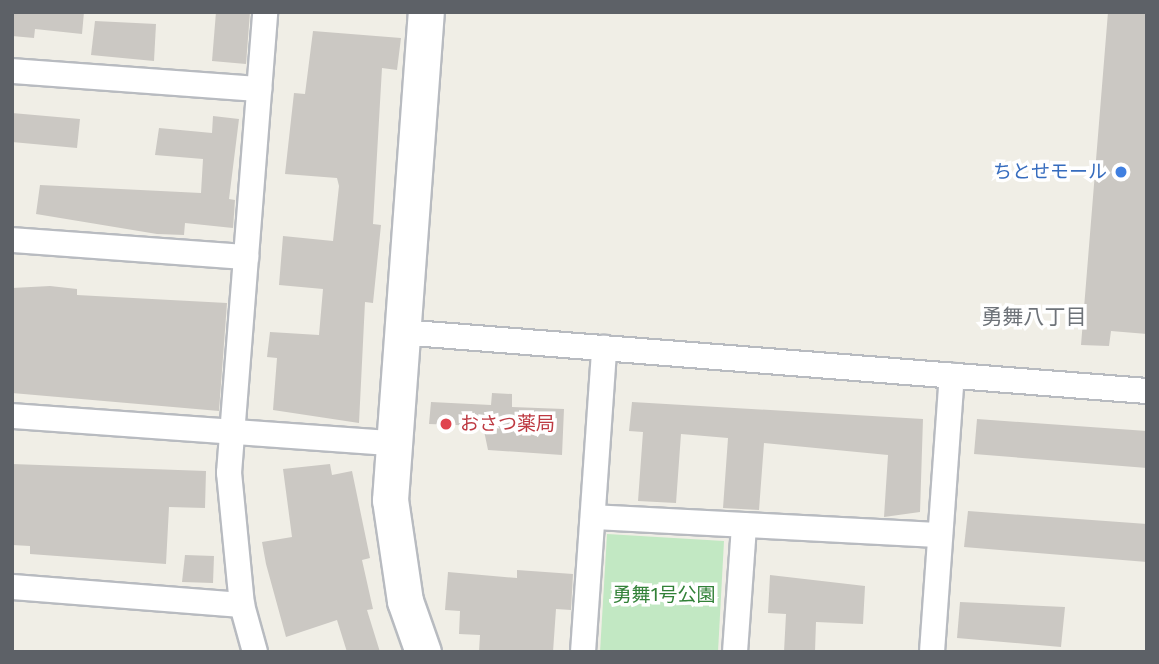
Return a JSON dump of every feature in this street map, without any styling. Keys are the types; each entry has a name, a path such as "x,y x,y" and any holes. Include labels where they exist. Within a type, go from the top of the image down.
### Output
{"street":[{"path":"255,652 242,605 232,520 232,431 265,12"},
{"path":"423,652 397,562 391,443 426,12"},
{"path":"12,71 259,89"},
{"path":"12,240 246,257"},
{"path":"400,332 1147,391"},
{"path":"583,652 604,348"},
{"path":"932,652 952,376"},
{"path":"12,416 391,443"},
{"path":"593,517 940,534"},
{"path":"735,652 744,525"},
{"path":"12,587 242,605"}],"green space":[{"name":"勇舞1号公園","path":"607,534 724,541 718,652 600,652"}],"building":[{"path":"12,12 84,12 82,34 35,29 34,38 12,36"},
{"path":"216,12 250,12 246,64 212,61"},
{"name":"ちとせモール","path":"1108,12 1147,12 1147,334 1111,331 1109,346 1081,345"},
{"path":"95,21 156,24 154,61 91,55"},
{"path":"313,31 401,38 397,70 382,68 373,224 381,225 373,303 365,302 359,423 273,410 277,358 267,357 270,332 319,335 323,289 279,285 283,236 333,241 339,186 337,178 285,174 294,93 305,94"},
{"path":"12,113 80,119 77,148 12,142"},
{"path":"213,116 239,119 229,199 235,200 233,228 185,223 184,235 157,234 36,214 40,185 201,193 203,159 155,155 159,128 212,133"},
{"path":"50,286 77,289 77,295 227,303 219,411 12,393 12,288"},
{"path":"492,393 512,394 512,407 564,409 562,455 488,450 483,426 429,424 431,402 491,405"},
{"path":"632,402 923,419 920,512 884,517 888,455 764,443 759,510 723,508 728,438 681,434 676,503 638,501 643,432 629,431"},
{"path":"977,419 1147,431 1147,468 974,454"},
{"path":"12,464 206,471 205,508 169,507 166,564 30,554 30,546 12,545"},
{"path":"330,464 332,475 352,471 370,558 362,560 373,609 367,610 380,652 347,652 337,620 286,637 266,564 262,542 292,537 283,469"},
{"path":"968,511 1147,524 1147,562 964,547"},
{"path":"185,555 214,556 213,583 182,582"},
{"path":"517,570 573,574 571,610 556,609 553,652 479,652 480,635 459,634 460,611 445,610 448,572 517,578"},
{"path":"770,575 865,586 863,624 816,622 815,652 784,652 786,614 768,613"},
{"path":"960,602 1065,607 1061,647 957,638"}],"place":[{"name":"ちとせモール","path":"1121,172"},
{"name":"おさつ薬局","path":"446,424"}],"district":[{"name":"勇舞八丁目","path":"1034,317"}]}
